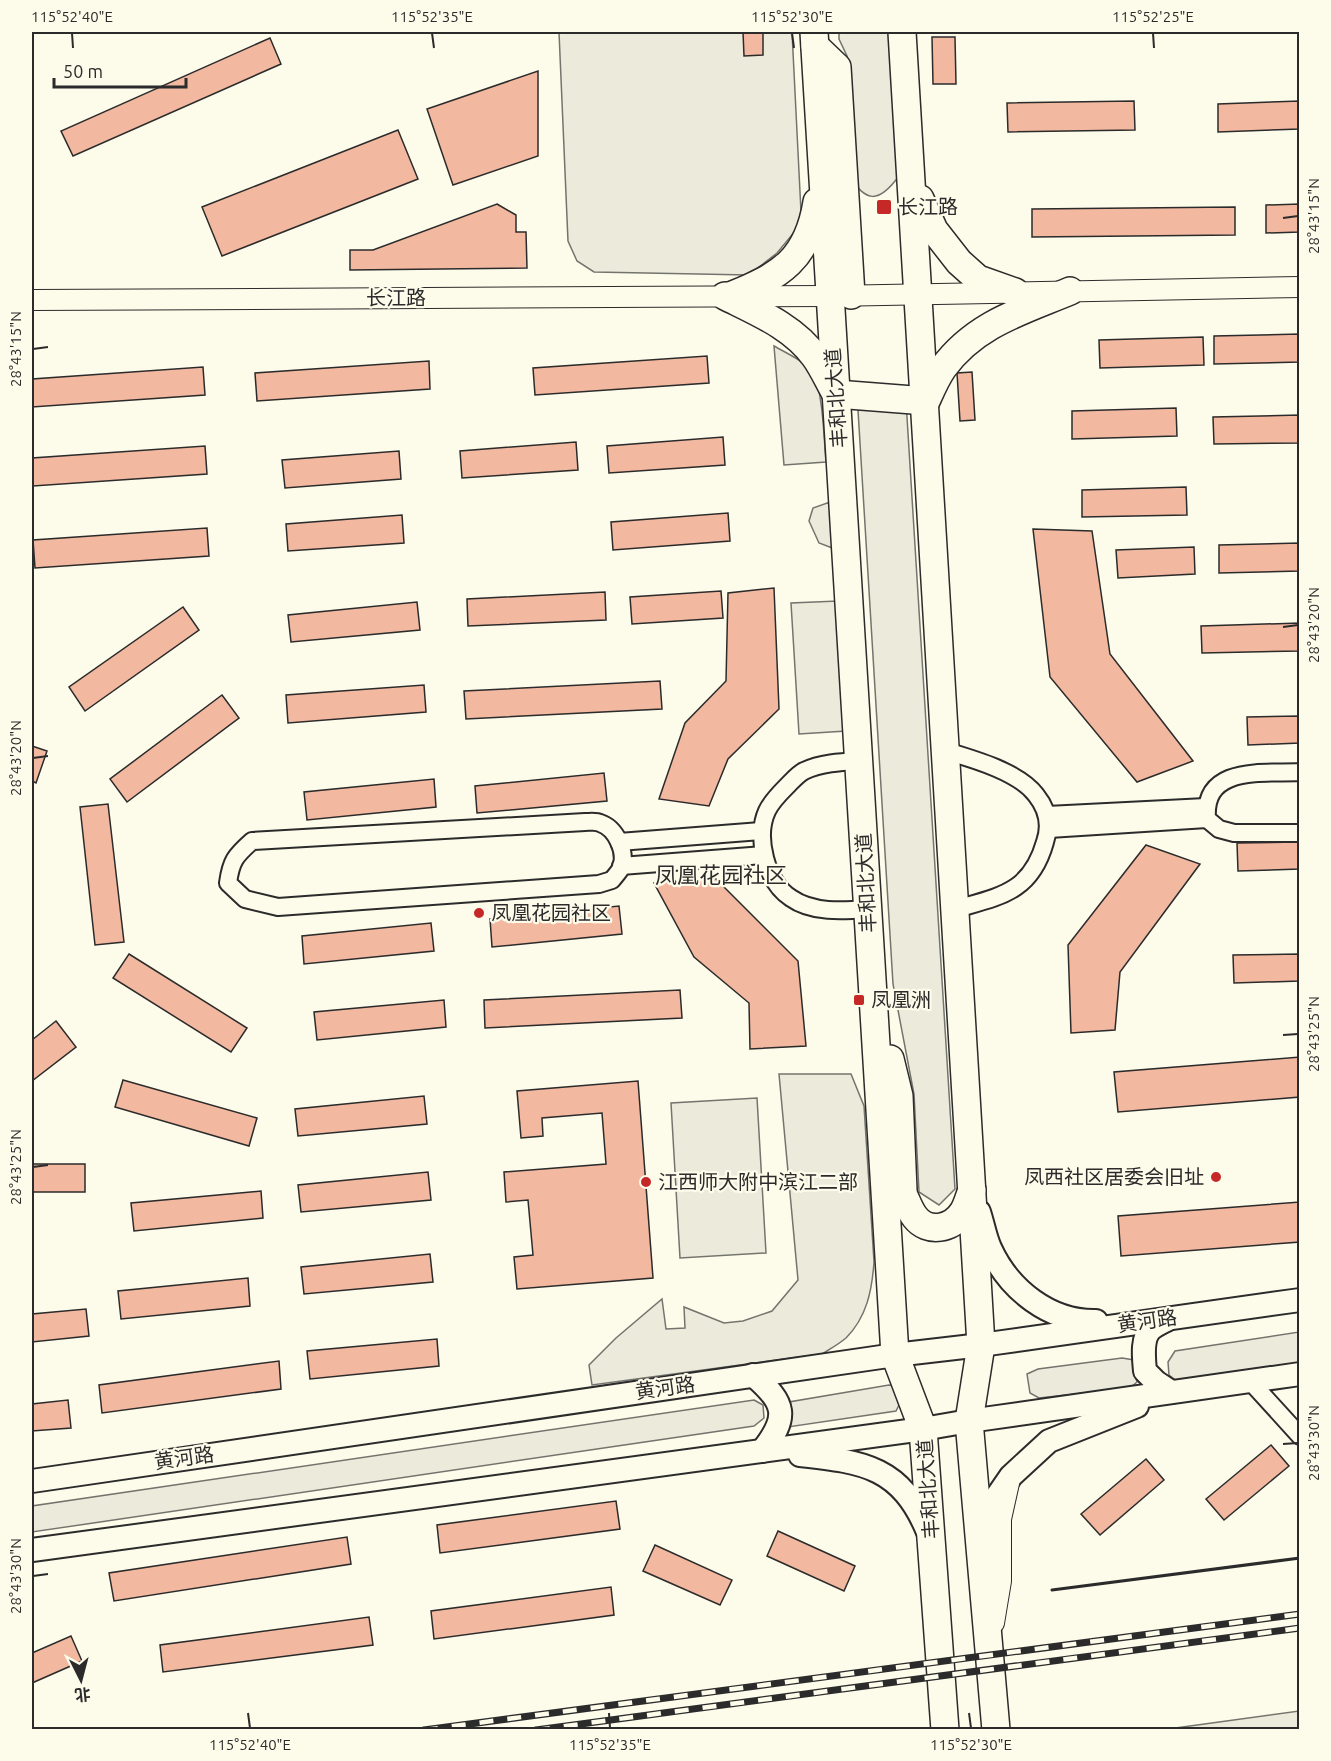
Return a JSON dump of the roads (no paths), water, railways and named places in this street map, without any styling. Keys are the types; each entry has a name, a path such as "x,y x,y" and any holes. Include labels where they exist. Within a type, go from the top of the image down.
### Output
{"highway":[{"path":"902,32 981,1345 969,1421 996,1730"},
{"path":"815,39 837,67 841,295"},
{"name":"丰和北大道","path":"815,39 823,171 841,295 836,394 872,985 903,1354 923,1430 945,1730"},
{"path":"727,296 756,286 780,272 799,253 814,222 823,171"},
{"path":"912,177 934,230 960,262 978,279 1015,292"},
{"path":"926,401 942,369 962,345 989,324 1070,291"},
{"path":"727,296 791,332 815,357 836,394 926,401"},
{"path":"872,985 898,1096 903,1196 903,1354"},
{"path":"903,1196 916,1218 928,1227 943,1227 954,1222 963,1212 972,1190"}],"main road":[{"path":"972,1190 990,1248 1002,1268 1023,1293 1041,1308 1079,1321 1170,1318"},
{"name":"黄河路","path":"32,1481 903,1354 1299,1300"},
{"path":"1170,1318 1150,1330 1143,1354 1145,1371 1156,1382 1172,1392"},
{"path":"32,1550 923,1430 969,1421 1299,1374"},
{"path":"753,1376 772,1391 778,1403 781,1419 776,1434 762,1451"},
{"path":"979,1541 991,1505 1011,1476 1049,1441 1172,1392"},
{"path":"762,1451 844,1460 885,1475 904,1490 918,1509 931,1540"}],"street":[{"name":"长江路","path":"32,300 841,295 1299,287"},
{"path":"946,751 1002,771 1019,780 1036,795 1048,822 1040,860 1026,880 1002,896 956,909"},
{"path":"859,761 834,763 803,771 782,791 767,810 761,831 764,855 771,873 789,898 823,909 846,911 867,909"},
{"path":"1299,772 1237,775 1222,782 1211,791 1207,813 1219,829 1234,833 1299,833"},
{"path":"1048,822 1207,813"},
{"path":"585,822 600,823 614,832 619,842 622,855 621,867 612,880 599,884 278,907 245,899 228,883 230,867 236,855 252,841 585,822"},
{"path":"619,842 761,831"},
{"path":"621,867 764,855"},
{"path":"1250,1381 1299,1436"},
{"path":"1003,1730 992,1632 1001,1581 1001,1519 1011,1476"}],"railway":[{"path":"424,1730 1300,1614"},
{"path":"536,1730 1300,1628"}],"place":[{"name":"长江路","path":"884,207"},
{"name":"凤凰花园社区","path":"479,913"},
{"name":"凤凰洲","path":"859,1000"},
{"name":"凤西社区居委会旧址","path":"1216,1177"},
{"name":"江西师大附中滨江二部","path":"646,1182"}],"district":[{"name":"凤凰花园社区","path":"721,875"}]}
